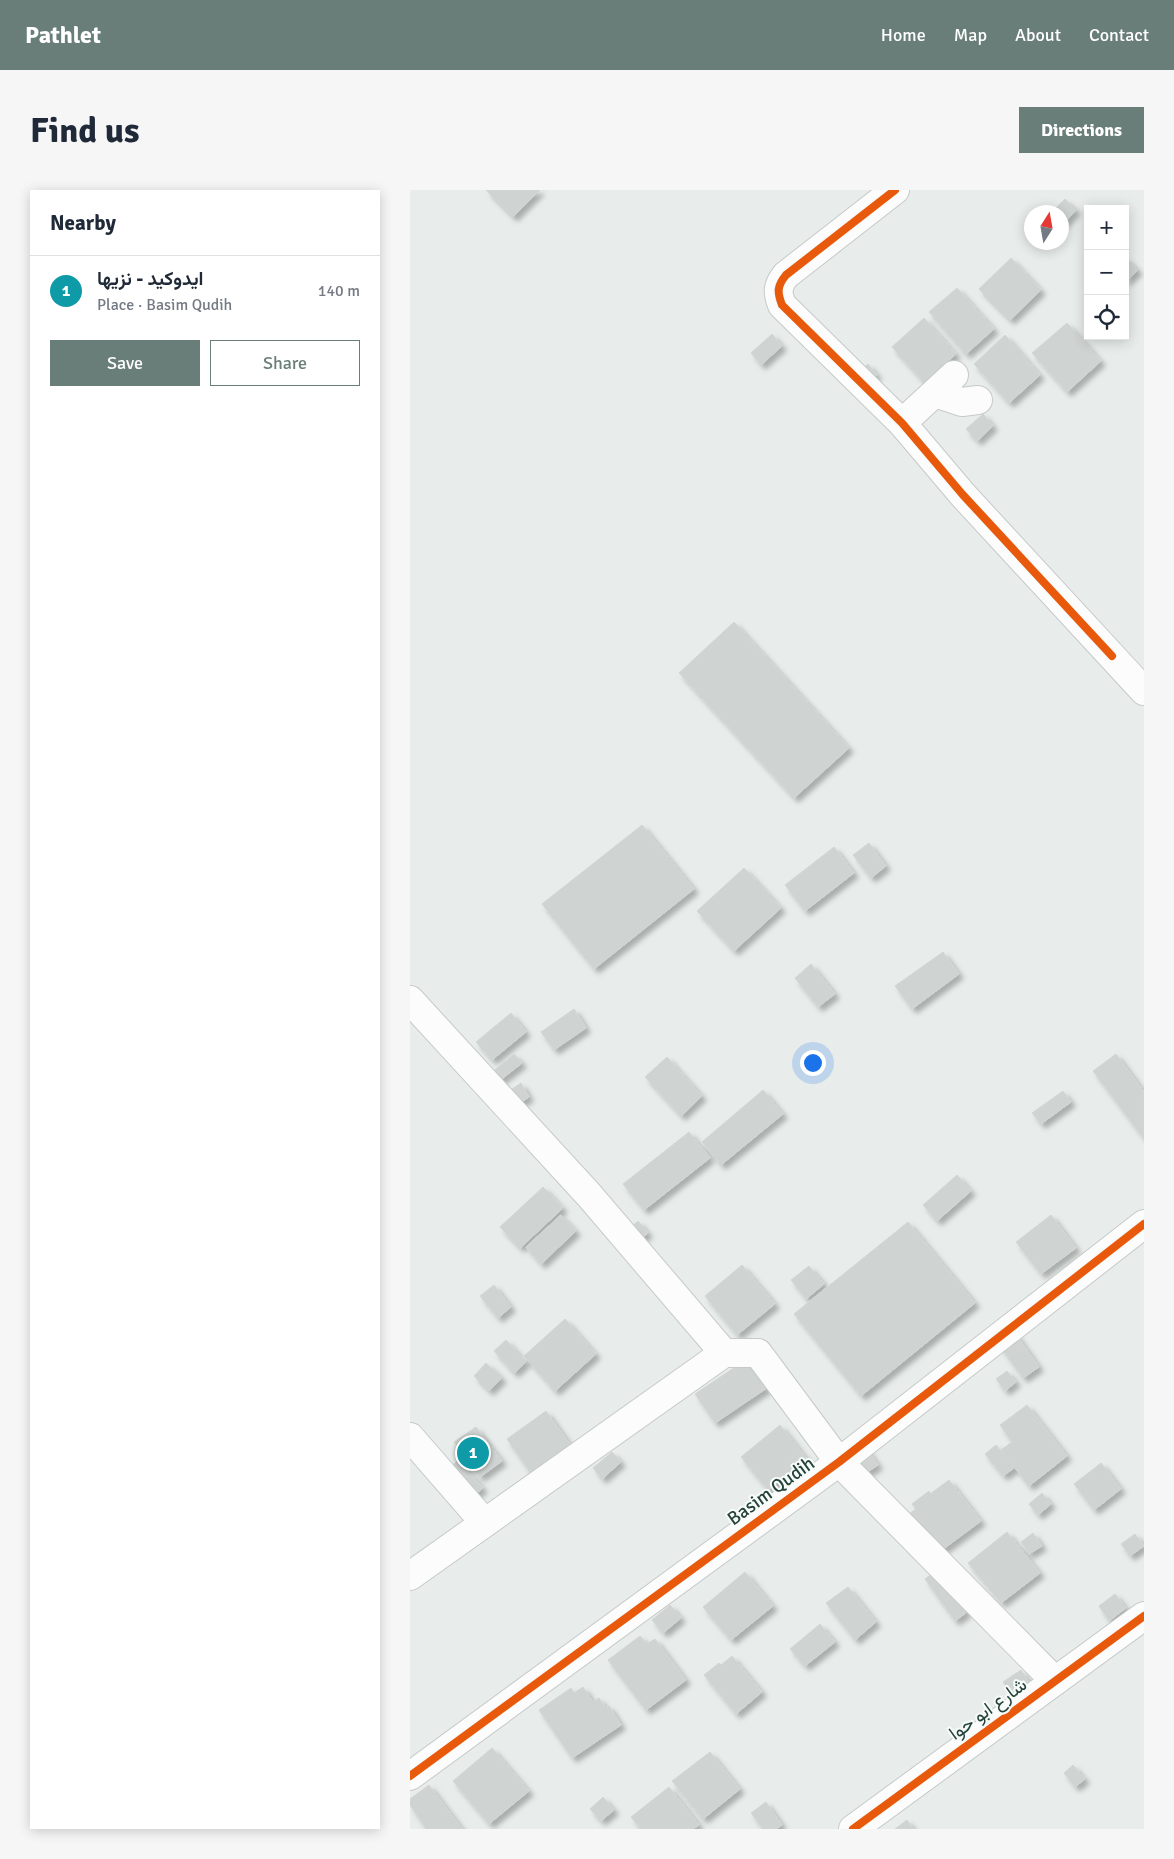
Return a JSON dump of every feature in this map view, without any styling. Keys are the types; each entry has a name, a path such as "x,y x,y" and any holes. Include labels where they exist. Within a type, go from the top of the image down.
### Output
{"street":[{"path":"895,190 786,275 779,284 778,290 782,305 902,424 963,495 1144,691"},
{"path":"902,424 954,374"},
{"path":"935,393 962,402 978,400"},
{"path":"410,1000 589,1195 724,1352"},
{"name":"Basim Qudih","path":"410,1776 839,1462 1144,1224"},
{"path":"410,1576 724,1352 758,1353 839,1462 1054,1681"},
{"path":"410,1437 484,1522"},
{"name":"شارع ابو حوا","path":"852,1829 1144,1616"}],"building":[{"path":"486,190 540,190 513,217"},
{"path":"1065,199 1076,210 1069,218 1069,205 1059,205"},
{"path":"1011,258 1041,290 1010,320 979,289"},
{"path":"1129,261 1138,270 1129,278"},
{"path":"957,288 994,329 966,354 929,312"},
{"path":"924,318 956,354 924,382 892,347"},
{"path":"1067,323 1101,361 1067,392 1032,353"},
{"path":"772,334 782,346 761,365 751,353"},
{"path":"1005,335 1040,375 1009,403 974,364"},
{"path":"868,364 877,375 866,385 856,374"},
{"path":"983,414 993,426 977,441 966,429"},
{"path":"734,622 849,748 794,798 679,673"},
{"path":"642,825 694,889 594,969 542,904"},
{"path":"869,843 886,866 871,878 853,855"},
{"path":"834,847 854,873 805,911 785,885"},
{"path":"744,868 781,908 734,951 697,911"},
{"path":"943,952 959,974 912,1009 895,986"},
{"path":"811,964 835,994 818,1007 795,978"},
{"path":"574,1009 586,1028 554,1050 541,1032"},
{"path":"511,1013 526,1032 492,1060 476,1042"},
{"path":"514,1054 522,1063 498,1082 491,1073"},
{"path":"1116,1054 1144,1092 1144,1139 1093,1071"},
{"path":"667,1057 702,1096 681,1116 645,1077"},
{"path":"521,1083 529,1097 515,1106 506,1093"},
{"path":"763,1090 783,1114 721,1165 702,1142"},
{"path":"1063,1091 1071,1102 1041,1124 1032,1113"},
{"path":"689,1132 710,1158 644,1210 623,1184"},
{"path":"957,1175 971,1191 937,1221 923,1205"},
{"path":"543,1187 563,1208 520,1248 500,1227"},
{"path":"561,1215 576,1231 541,1264 526,1247"},
{"path":"1051,1215 1076,1248 1041,1274 1016,1242"},
{"path":"638,1221 648,1233 636,1243 626,1231"},
{"path":"908,1222 975,1303 861,1396 794,1314"},
{"path":"742,1265 775,1304 737,1335 705,1296"},
{"path":"809,1266 824,1284 806,1299 791,1280"},
{"path":"494,1285 511,1307 498,1318 480,1296"},
{"path":"565,1319 596,1354 555,1391 524,1356"},
{"path":"1015,1333 1039,1367 1023,1378 999,1345"},
{"path":"506,1340 526,1362 514,1373 494,1351"},
{"path":"747,1359 767,1388 715,1423 695,1394"},
{"path":"486,1363 502,1378 489,1391 474,1376"},
{"path":"1007,1371 1016,1382 1005,1391 996,1379"},
{"path":"1027,1405 1067,1456 1029,1486 1001,1450 1012,1442 1000,1425"},
{"path":"546,1411 574,1450 534,1478 507,1439"},
{"path":"780,1425 807,1459 768,1490 741,1457"},
{"path":"476,1427 502,1461 480,1477 454,1442"},
{"path":"996,1445 1014,1468 1003,1476 985,1454"},
{"path":"867,1449 878,1465 860,1477 849,1462"},
{"path":"612,1452 621,1462 602,1479 593,1468"},
{"path":"458,1460 483,1488 470,1499 446,1472"},
{"path":"1101,1463 1121,1489 1094,1510 1074,1484"},
{"path":"949,1480 981,1521 938,1553 909,1514 916,1509 912,1504 929,1491 930,1494"},
{"path":"1042,1493 1051,1504 1038,1515 1029,1504"},
{"path":"1007,1532 1040,1573 1001,1603 968,1563"},
{"path":"1033,1533 1042,1546 1029,1554 1021,1542"},
{"path":"1135,1534 1144,1546 1130,1556 1121,1544"},
{"path":"937,1570 967,1612 955,1621 925,1579"},
{"path":"745,1572 773,1606 731,1640 703,1607"},
{"path":"848,1587 876,1622 855,1640 826,1603"},
{"path":"1115,1594 1126,1608 1109,1621 1099,1606"},
{"path":"670,1605 681,1618 663,1633 652,1620"},
{"path":"820,1624 835,1642 805,1666 790,1649"},
{"path":"640,1636 647,1644 655,1639 686,1680 646,1710 608,1660"},
{"path":"732,1656 762,1692 736,1714 704,1675 719,1663 721,1665"},
{"path":"1021,1670 1029,1682 1011,1694 1003,1682"},
{"path":"583,1687 593,1702 599,1698 606,1708 609,1706 621,1725 572,1758 539,1710 571,1688 574,1693"},
{"path":"492,1748 529,1791 489,1824 453,1781"},
{"path":"710,1752 740,1789 703,1819 672,1781"},
{"path":"1073,1765 1085,1779 1075,1787 1064,1773"},
{"path":"429,1785 462,1829 426,1829 410,1805 410,1799"},
{"path":"669,1787 699,1825 693,1829 641,1829 631,1817"},
{"path":"603,1797 614,1810 601,1821 590,1809"},
{"path":"766,1802 782,1825 776,1829 763,1829 751,1813"},
{"path":"907,1820 913,1829 895,1829"}],"cycle path":[{"path":"895,190 786,275 779,289 782,305 902,423 963,495 1112,656"},
{"path":"410,1776 839,1462 1144,1224"},
{"path":"853,1829 1144,1616"}],"place":[{"name":"ايدوكيد - نزيها","path":"473,1453"}]}
